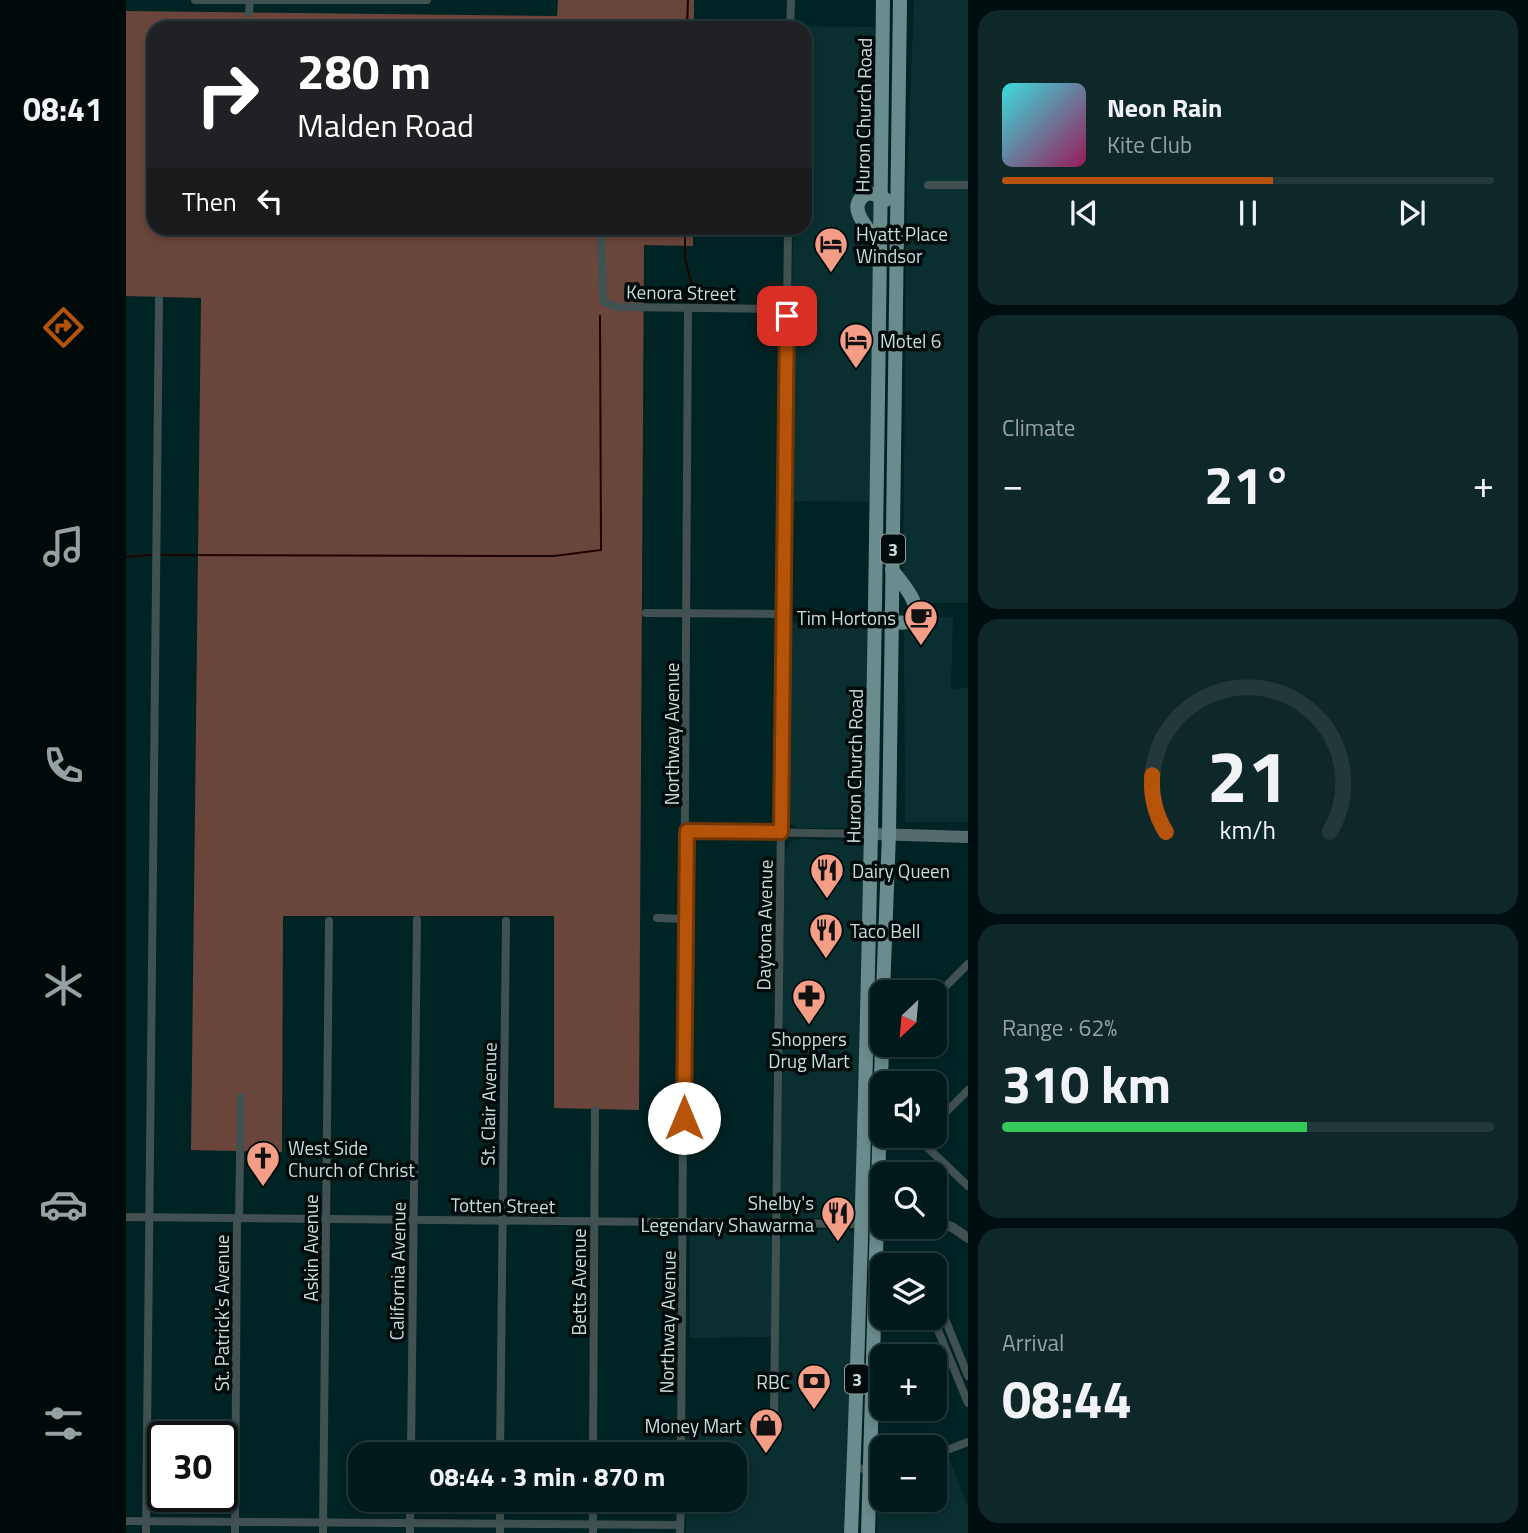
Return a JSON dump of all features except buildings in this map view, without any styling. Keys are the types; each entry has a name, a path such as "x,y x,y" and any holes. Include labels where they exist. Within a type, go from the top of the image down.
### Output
{"highway":[{"name":"Huron Church Road","path":"851,1533 863,1224 873,834 883,0"},
{"name":"Huron Church Road","path":"883,980 889,834 900,0"},
{"path":"880,246 859,218 858,202 864,195 872,193 881,196 892,208 897,227"},
{"path":"876,612 900,624 913,620 916,613 914,601 892,570"},
{"name":"3","path":"881,1162 882,1057"},
{"name":"3","path":"877,1435 880,1239"},
{"name":"3","path":"869,1533 871,1512"}],"main road":[{"path":"873,834 968,836"}],"street":[{"path":"195,0 427,1"},
{"path":"249,13 250,0"},
{"path":"790,0 790,21"},
{"path":"928,185 968,185"},
{"name":"Kenora Street","path":"601,235 603,301 616,307 787,309"},
{"name":"Daytona Avenue","path":"774,1413 788,235"},
{"path":"146,1533 159,299"},
{"name":"Northway Avenue","path":"681,1442 687,831 688,308"},
{"path":"646,613 784,614"},
{"path":"687,831 873,834"},
{"path":"657,918 686,919"},
{"name":"California Avenue","path":"411,1442 417,920"},
{"name":"Askin Avenue","path":"323,1533 329,921"},
{"name":"St. Clair Avenue","path":"500,1442 506,921"},
{"path":"947,985 968,964"},
{"path":"947,1111 968,1090"},
{"name":"St. Patrick's Avenue","path":"235,1533 241,1097"},
{"name":"Betts Avenue","path":"593,1442 594,1110"},
{"path":"928,1148 968,1186"},
{"name":"Totten Street","path":"126,1217 870,1224"},
{"path":"947,1226 967,1235"},
{"path":"947,1324 968,1376"},
{"path":"938,1330 968,1403"},
{"path":"947,1450 968,1442"},
{"path":"853,1468 870,1469"},
{"path":"126,1521 323,1523 410,1528 680,1529"}],"shaded area":[{"path":"558,0 694,0 694,21 147,21 147,235 693,235 693,246 644,245 639,1110 554,1108 554,916 283,916 282,1152 191,1150 201,298 126,296 126,11 557,16"},
{"path":"914,0 968,0 968,603 918,603 903,571 907,179"},
{"path":"812,26 875,27 874,75 878,92 874,502 789,501 793,235 812,235"},
{"path":"953,617 951,690 968,687 968,822 905,822 904,629 928,618"},
{"path":"787,623 872,624 864,822 854,828 797,828 787,818"},
{"path":"798,839 855,841 863,845 866,853 858,1205 855,1213 847,1218 793,1218 783,1212 780,1203 785,852 790,842"},
{"path":"690,1229 763,1229 772,1238 772,1337 690,1338"},
{"path":"792,1230 849,1230 856,1234 844,1533 686,1533 686,1512 747,1512 747,1442 686,1442 686,1431 776,1426 780,1242 784,1233"},
{"path":"947,1455 968,1507 968,1533 877,1533 877,1512 947,1512"}],"waterway":[{"path":"687,21 688,0"},
{"path":"685,235 685,258 692,287"},
{"path":"162,555 554,556 601,550 600,316"},
{"path":"126,557 151,555"}],"place":[{"name":"Hyatt Place Windsor","path":"831,274"},
{"name":"Motel 6","path":"856,370"},
{"name":"Tim Hortons","path":"921,647"},
{"name":"Dairy Queen","path":"827,900"},
{"name":"Taco Bell","path":"826,960"},
{"name":"Shoppers Drug Mart","path":"809,1026"},
{"name":"West Side Church of Christ","path":"263,1188"},
{"name":"Shelby's Legendary Shawarma","path":"838,1243"},
{"name":"RBC","path":"814,1411"},
{"name":"Money Mart","path":"766,1455"}],"route":[{"path":"684,1118 687,831 781,832 787,316"}]}
